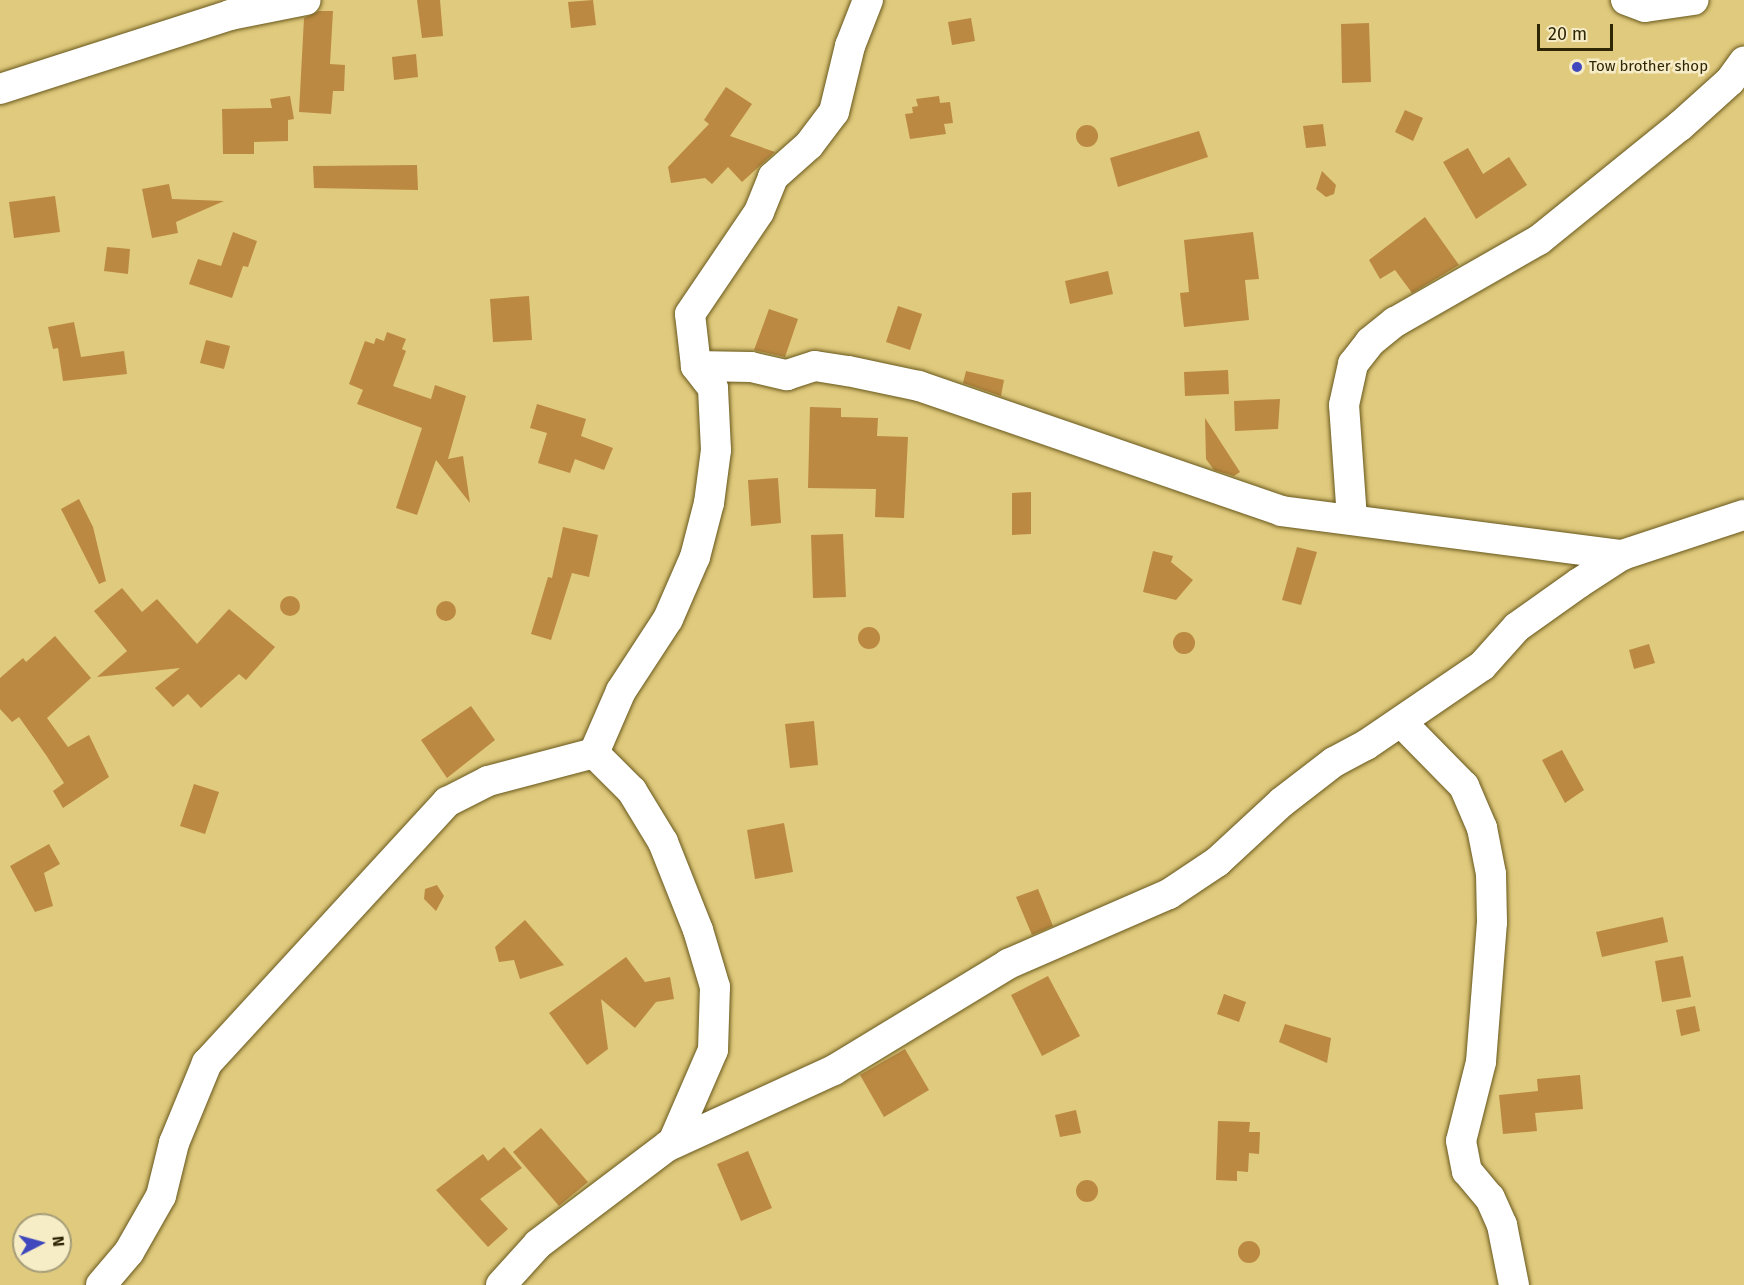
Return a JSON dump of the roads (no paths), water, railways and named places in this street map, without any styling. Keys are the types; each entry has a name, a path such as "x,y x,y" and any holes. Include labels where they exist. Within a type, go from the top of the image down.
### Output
{"street":[{"path":"0,89 230,15 306,0"},
{"path":"594,753 621,692 669,619 695,557 709,503 716,450 713,388 696,366 690,314 759,212 772,177 809,145 834,112 849,45 868,0"},
{"path":"1626,0 1645,7 1693,0"},
{"path":"1352,519 1344,405 1353,364 1370,342 1395,322 1539,240 1680,126 1730,81 1744,62"},
{"path":"696,366 751,367 787,375 815,366 919,387 1281,511 1622,555"},
{"path":"501,1285 538,1244 669,1146 834,1070 1008,964 1169,894 1217,862 1281,802 1334,762 1401,722 1482,666 1517,627 1622,555 1744,515"},
{"path":"1401,722 1464,786 1482,828 1491,874 1492,922 1481,1062 1461,1141 1467,1171 1490,1198 1502,1225 1514,1285"},
{"path":"594,753 632,791 663,842 698,930 714,987 713,1050 696,1094 669,1146"},
{"path":"101,1285 129,1252 161,1196 174,1143 207,1063 447,802 488,781 594,753"}],"place":[{"name":"Tow brother shop","path":"1577,67"}]}
